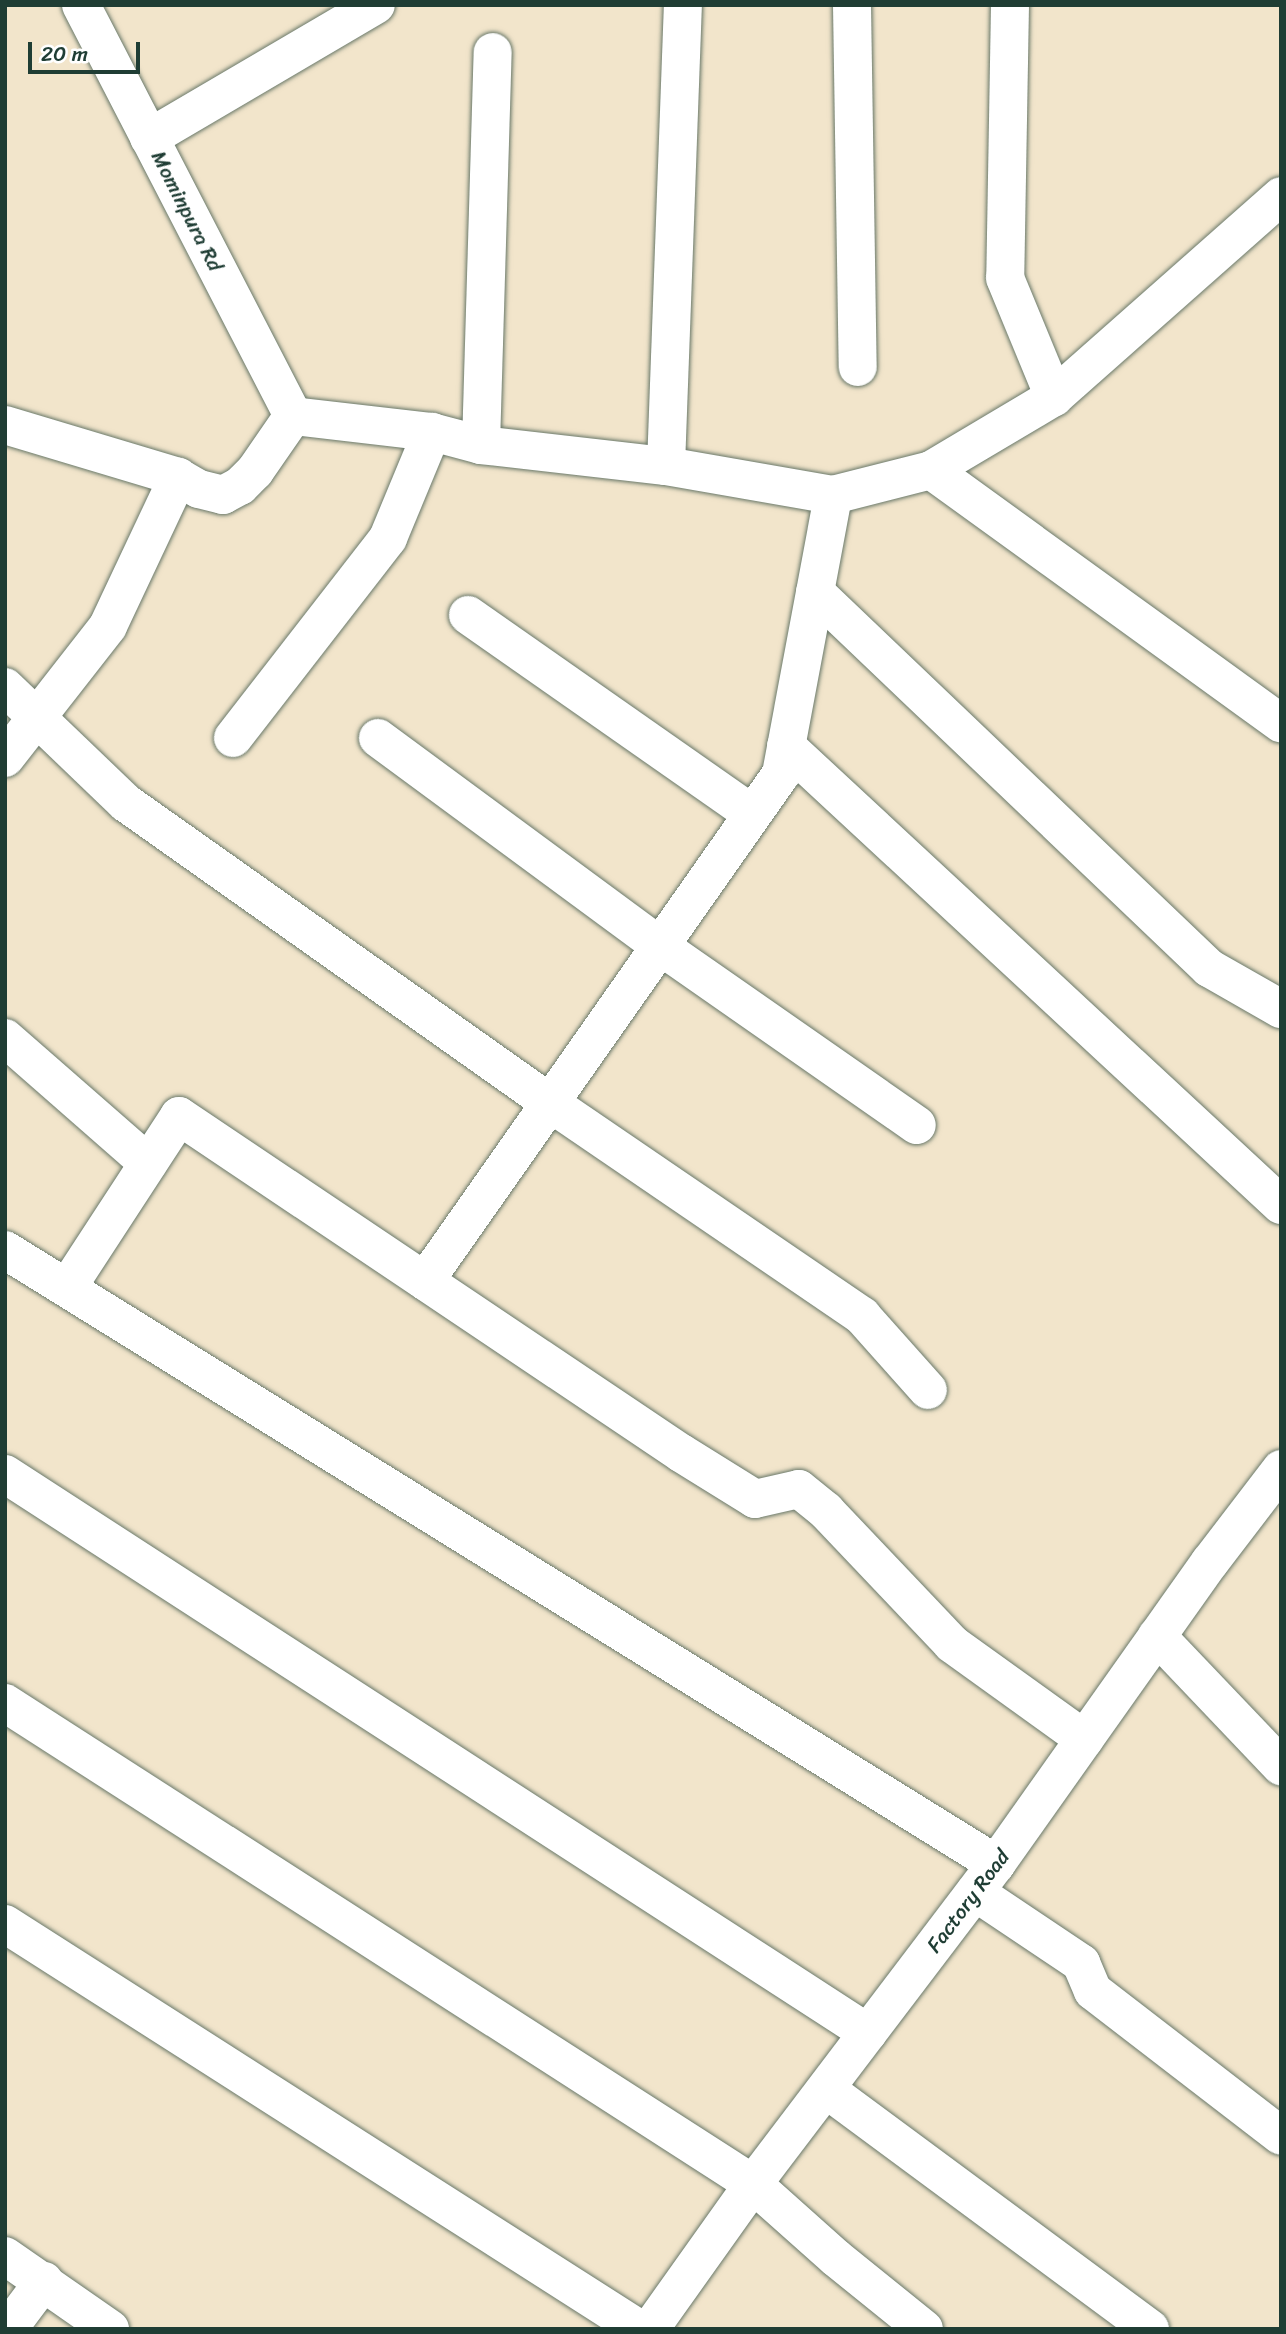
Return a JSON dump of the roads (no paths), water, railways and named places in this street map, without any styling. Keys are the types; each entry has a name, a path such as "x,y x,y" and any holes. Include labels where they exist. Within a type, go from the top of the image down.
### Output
{"street":[{"name":"Mominpura Rd","path":"81,5 293,416"},
{"path":"149,138 376,5"},
{"path":"666,466 683,5"},
{"path":"852,5 858,367"},
{"path":"1010,5 1005,278 1054,397"},
{"path":"481,445 493,52"},
{"path":"5,425 178,477 199,489 223,495 255,471 293,416 432,432 481,445 666,466 833,495 931,470 1054,397 1281,196"},
{"path":"233,738 388,538 432,432"},
{"path":"931,470 1281,723"},
{"path":"5,758 108,626 178,477"},
{"path":"425,1281 781,774 833,495"},
{"path":"815,592 1209,968 1281,1009"},
{"path":"468,615 752,814"},
{"path":"5,687 126,803 550,1103 862,1316 928,1390"},
{"path":"378,738 660,946 916,1125"},
{"path":"786,746 1281,1205"},
{"path":"5,1038 148,1163"},
{"path":"67,1288 179,1116 755,1499 799,1489 826,1511 952,1644 1084,1739"},
{"path":"5,1250 986,1878 1081,1963 1093,1991 1281,2136"},
{"name":"Factory Road","path":"650,2329 753,2184 986,1878 1157,1636 1281,1469"},
{"path":"5,1474 868,2033"},
{"path":"1157,1636 1281,1766"},
{"path":"5,1703 753,2184 836,2258 924,2329"},
{"path":"5,1924 639,2329"},
{"path":"826,2089 1150,2329"},
{"path":"5,2256 110,2329"},
{"path":"8,2329 44,2281"}]}
